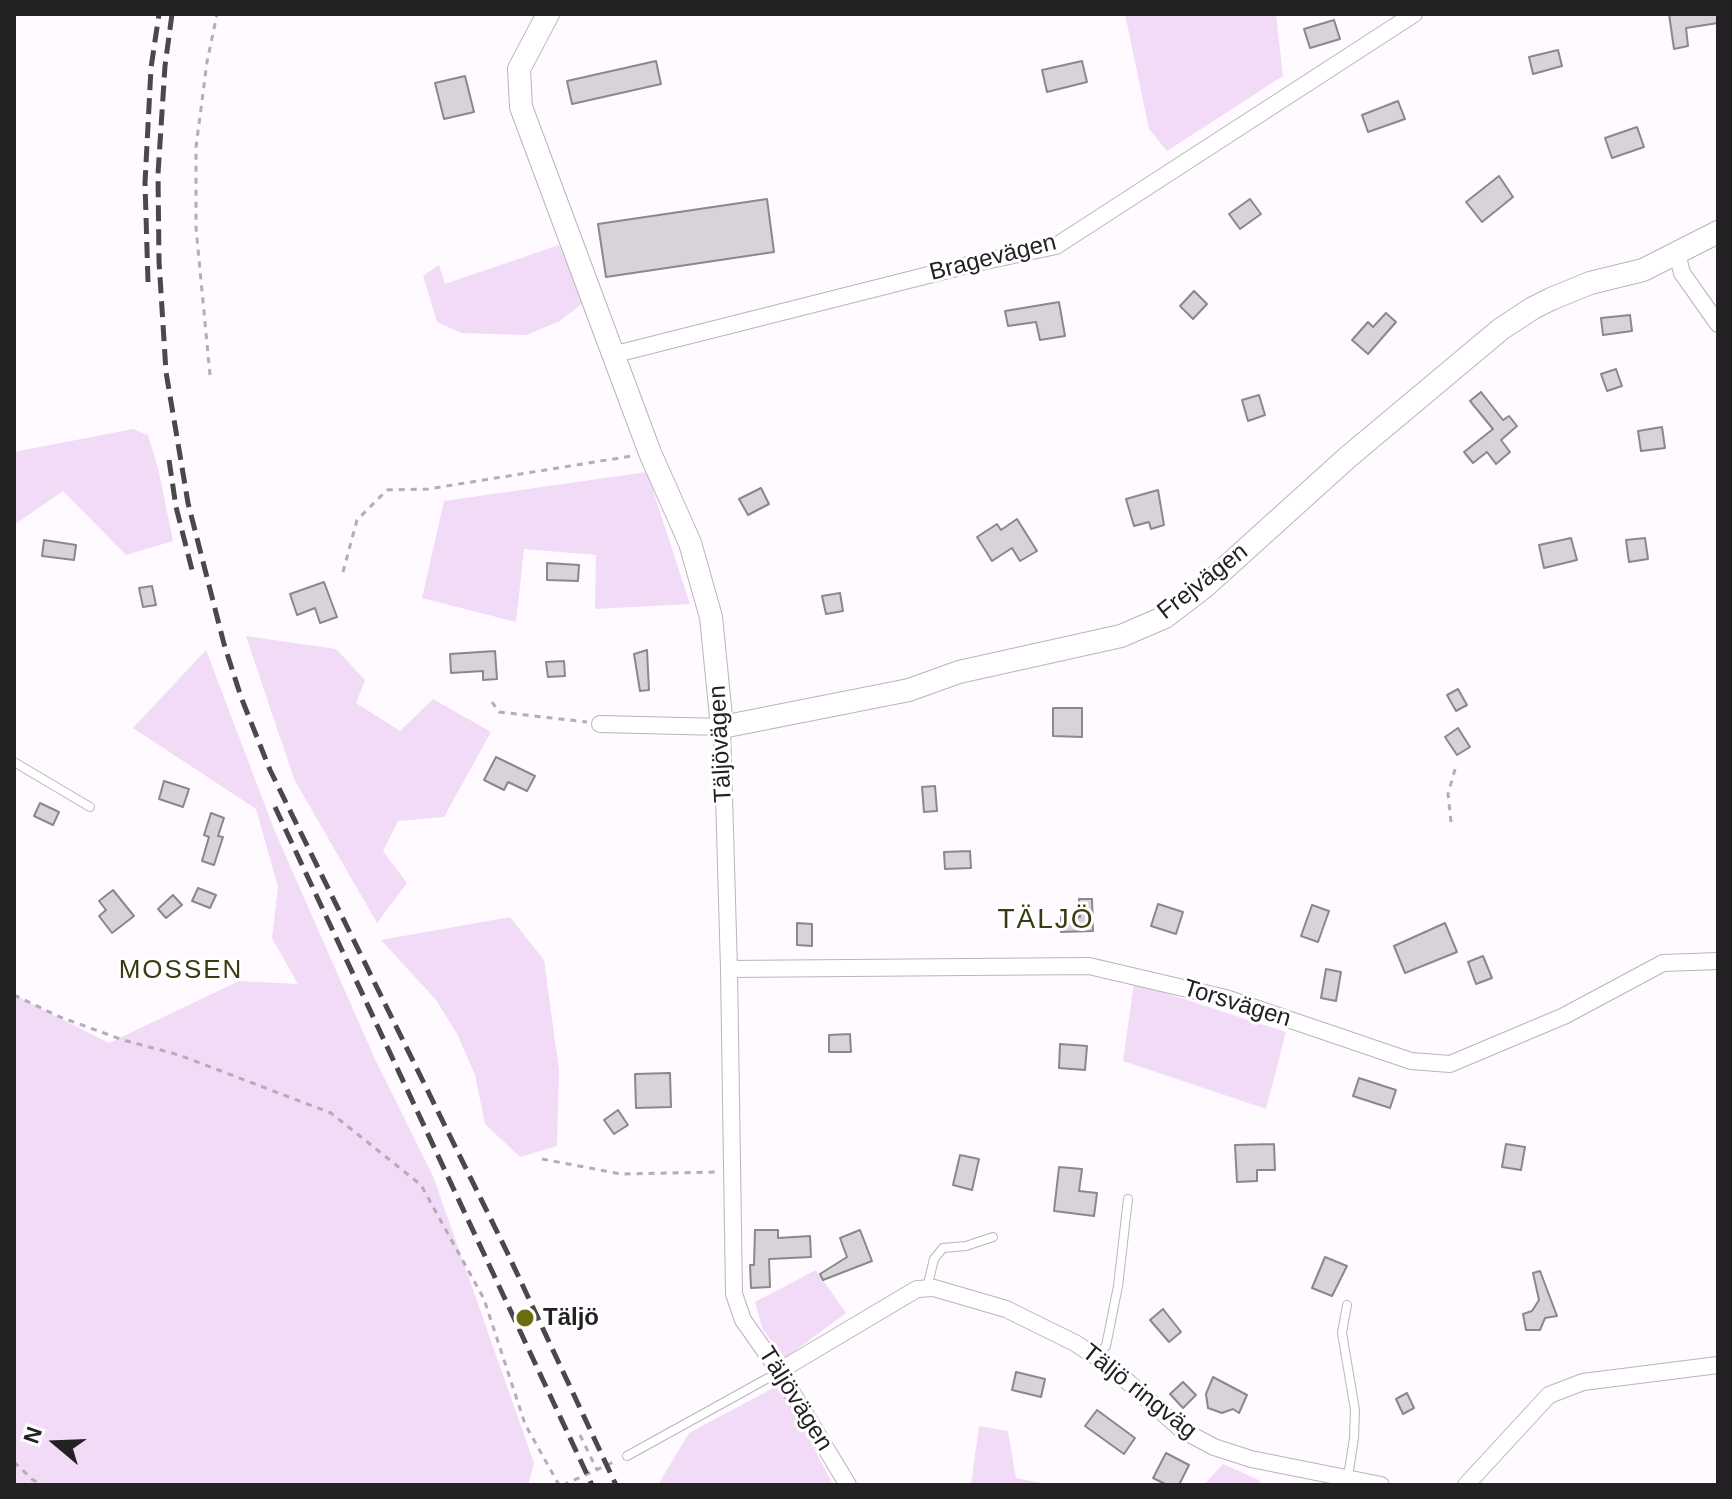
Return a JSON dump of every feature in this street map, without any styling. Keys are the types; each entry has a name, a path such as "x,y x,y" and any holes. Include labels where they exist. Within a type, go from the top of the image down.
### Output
{"street":[{"name":"Täljövägen","path":"548,14 519,69 521,107 612,355 650,453 690,543 711,617 722,727 734,1294 743,1320 779,1371 848,1485"},
{"name":"Bragevägen","path":"612,355 976,263 1056,246 1414,14"},
{"name":"Frejvägen","path":"600,724 722,727 909,690 959,672 1121,636 1165,617 1203,588 1348,457 1501,329 1551,299 1590,283 1643,270 1718,232"},
{"path":"1677,253 1682,273 1718,324"},
{"name":"Torsvägen","path":"729,969 1089,966 1226,998 1411,1061 1450,1064 1564,1016 1663,963 1718,961"},
{"path":"779,1371 917,1289 927,1289"},
{"name":"Täljö ringväg","path":"927,1289 958,1294 1006,1309 1075,1343 1110,1366 1182,1430 1214,1447 1251,1459 1381,1485"},
{"path":"1466,1485 1549,1395 1583,1382 1718,1365"}],"lane":[{"path":"14,762 90,807"},
{"path":"1095,1356 1106,1346 1118,1286 1128,1199"},
{"path":"927,1289 934,1259 943,1248 966,1246 993,1237"},
{"path":"1347,1305 1342,1333 1355,1410 1348,1477"},
{"path":"627,1456 779,1371"}],"path":[{"path":"210,375 196,228 196,147 217,14"},
{"path":"343,572 357,520 387,490 428,489 650,453"},
{"path":"492,702 499,712 600,724"},
{"path":"1451,822 1448,794 1456,766"},
{"path":"14,995 123,1040 179,1055 331,1113 421,1185 484,1299 525,1424 561,1485 627,1456"},
{"path":"542,1159 621,1174 732,1172"},
{"path":"580,1435 597,1470"},
{"path":"14,1462 43,1485"}],"shaded area":[{"path":"1125,14 1276,14 1283,76 1167,151 1149,129"},
{"path":"559,245 584,302 560,321 526,335 461,333 437,322 423,276 439,265 445,284"},
{"path":"133,429 148,435 173,541 126,555 63,491 14,525 14,452"},
{"path":"647,472 690,604 595,609 596,555 524,549 516,622 422,598 444,501"},
{"path":"246,636 336,649 365,680 356,703 400,731 433,699 491,732 444,817 398,821 383,851 407,883 377,923 294,779"},
{"path":"206,650 274,829 374,1057 433,1176 534,1463 528,1485 14,1485 14,995 109,1043 239,981 298,984 272,938 278,887 256,809 133,728"},
{"path":"510,917 544,960 559,1070 557,1146 520,1157 485,1124 475,1075 457,1034 436,1000 381,940"},
{"path":"1134,983 1286,1032 1266,1109 1123,1061"},
{"path":"816,1270 846,1313 785,1358 763,1330 755,1302"},
{"path":"781,1384 833,1485 658,1485 689,1433"},
{"path":"979,1426 1008,1431 1016,1478 1052,1485 971,1485"},
{"path":"1223,1464 1261,1481 1257,1485 1204,1485"}],"building":[{"path":"1669,14 1718,14 1718,23 1686,28 1688,46 1674,49"},
{"path":"1334,20 1340,39 1310,48 1304,29"},
{"path":"1558,50 1562,66 1533,74 1529,57"},
{"path":"656,61 661,84 572,104 567,81"},
{"path":"1082,61 1087,82 1047,92 1042,70"},
{"path":"465,76 474,112 444,119 435,83"},
{"path":"1398,101 1405,119 1368,132 1362,115"},
{"path":"1637,127 1644,147 1612,158 1605,138"},
{"path":"1499,176 1513,197 1482,222 1466,202"},
{"path":"767,199 774,252 606,277 598,224"},
{"path":"1250,199 1261,214 1240,229 1229,214"},
{"path":"1194,291 1207,304 1193,319 1180,306"},
{"path":"1059,302 1065,336 1040,340 1036,322 1008,326 1005,311"},
{"path":"1386,313 1396,322 1368,354 1352,340 1368,322 1373,327"},
{"path":"1630,315 1632,331 1603,335 1601,318"},
{"path":"1616,369 1622,386 1607,391 1601,374"},
{"path":"1481,392 1503,420 1509,416 1517,426 1501,440 1510,452 1496,464 1487,452 1473,463 1464,452 1493,429 1470,401"},
{"path":"1259,395 1265,415 1248,421 1242,400"},
{"path":"1662,427 1665,448 1641,451 1638,431"},
{"path":"761,488 769,504 748,515 739,499"},
{"path":"1158,490 1164,525 1151,529 1149,522 1134,526 1126,499"},
{"path":"1017,519 1037,551 1020,561 1012,548 992,561 977,537 997,524 1001,530"},
{"path":"1571,538 1577,560 1544,568 1539,545"},
{"path":"1645,538 1648,559 1629,562 1626,540"},
{"path":"44,540 76,545 74,560 42,556"},
{"path":"547,563 579,565 578,581 547,580"},
{"path":"324,582 337,617 320,623 315,608 297,615 290,594"},
{"path":"152,586 156,605 143,607 139,588"},
{"path":"840,593 843,611 826,614 822,596"},
{"path":"647,650 649,690 640,691 634,654"},
{"path":"495,651 497,679 483,680 483,671 451,673 450,654"},
{"path":"564,661 565,676 548,677 546,662"},
{"path":"1458,689 1467,705 1456,711 1447,695"},
{"path":"1053,708 1082,708 1082,737 1053,736"},
{"path":"1458,728 1470,747 1457,755 1445,737"},
{"path":"496,757 535,776 527,791 508,782 504,790 484,780"},
{"path":"164,781 189,789 183,807 159,799"},
{"path":"935,786 937,811 924,812 922,787"},
{"path":"40,803 59,812 53,825 34,816"},
{"path":"211,813 224,818 218,836 223,837 214,865 202,861 209,837 204,835"},
{"path":"970,851 971,868 945,869 944,852"},
{"path":"198,888 216,895 210,908 192,901"},
{"path":"113,890 134,916 112,933 99,916 106,910 99,901"},
{"path":"173,895 182,905 166,918 158,909"},
{"path":"1079,899 1092,899 1093,931 1061,932 1061,917 1080,917"},
{"path":"1158,904 1183,912 1176,934 1151,926"},
{"path":"1312,905 1329,911 1318,942 1301,936"},
{"path":"797,923 812,924 812,946 797,945"},
{"path":"1445,923 1457,952 1405,973 1394,946"},
{"path":"1483,956 1492,978 1476,984 1468,962"},
{"path":"1326,969 1341,972 1336,1001 1321,998"},
{"path":"850,1034 851,1052 829,1052 829,1035"},
{"path":"1060,1044 1087,1046 1085,1070 1059,1068"},
{"path":"670,1073 671,1107 636,1108 635,1074"},
{"path":"1359,1078 1396,1090 1390,1108 1353,1096"},
{"path":"618,1110 628,1125 614,1134 604,1120"},
{"path":"1274,1144 1275,1170 1257,1170 1257,1181 1237,1182 1235,1145"},
{"path":"1506,1144 1525,1147 1521,1170 1502,1167"},
{"path":"960,1155 979,1159 972,1190 953,1185"},
{"path":"1059,1167 1082,1169 1079,1191 1097,1193 1094,1216 1054,1211"},
{"path":"755,1230 778,1230 778,1238 810,1236 811,1257 769,1259 770,1287 751,1288 750,1265 754,1265"},
{"path":"860,1230 872,1261 823,1280 820,1274 847,1257 840,1238"},
{"path":"1325,1257 1347,1266 1332,1296 1312,1288"},
{"path":"1540,1271 1557,1316 1545,1318 1540,1330 1526,1330 1523,1314 1532,1311 1539,1300 1533,1273"},
{"path":"1163,1309 1181,1332 1169,1342 1150,1320"},
{"path":"1016,1372 1045,1379 1041,1397 1012,1390"},
{"path":"1213,1377 1247,1395 1239,1413 1233,1409 1222,1413 1208,1408 1206,1394"},
{"path":"1183,1382 1196,1395 1183,1408 1170,1394"},
{"path":"1407,1393 1414,1408 1403,1414 1396,1399"},
{"path":"1097,1410 1135,1438 1124,1454 1085,1426"},
{"path":"1166,1453 1189,1465 1179,1485 1167,1485 1153,1478"}],"railway":[{"path":"148,282 145,183 151,68 159,14"},
{"path":"172,14 165,66 158,174 159,261 166,372 188,503 224,644 270,770 507,1252 616,1485"},
{"path":"169,460 176,507 192,570"},
{"path":"275,807 592,1485"}],"place":[{"name":"Täljö","path":"525,1318"}],"district":[{"name":"TÄLJÖ","path":"1046,920"},
{"name":"MOSSEN","path":"181,971"}]}
